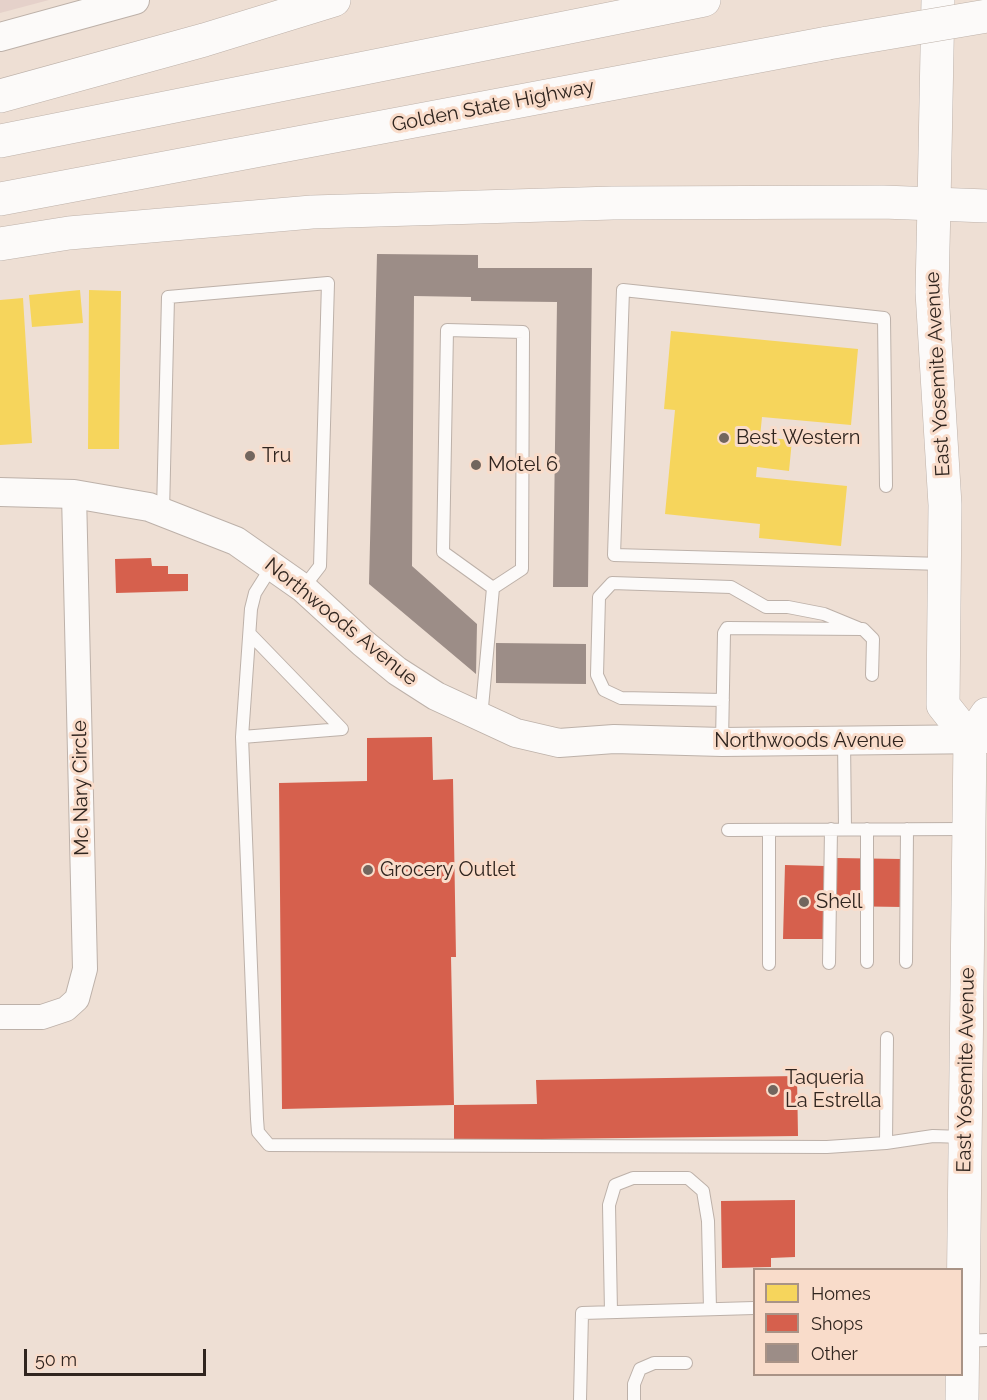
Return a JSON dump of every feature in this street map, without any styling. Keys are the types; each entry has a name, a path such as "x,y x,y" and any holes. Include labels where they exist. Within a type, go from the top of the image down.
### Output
{"main road":[{"path":"0,96 204,40 334,0"},
{"path":"0,141 704,0"},
{"name":"East Yosemite Avenue","path":"938,0 933,292 945,505 943,705 981,731 969,829 971,1027 964,1137 962,1268"},
{"name":"Golden State Highway","path":"0,199 828,43 987,16"},
{"path":"0,244 69,233 312,212 613,203 987,206"},
{"name":"East Yosemite Avenue","path":"962,1400 975,1340 963,1304"}],"street":[{"path":"0,37 74,8 135,0"},
{"name":"Northwoods Avenue","path":"0,492 74,494 163,512 236,541 303,588 363,643 398,670 436,696 481,719 516,733 559,743 614,739 722,742 844,740 981,731"},
{"name":"Mc Nary Circle","path":"0,1017 42,1017 66,1009 76,999 86,969 74,494"}],"lane":[{"path":"163,512 168,297 328,284 320,566 303,588"},
{"path":"886,486 884,318 623,290 614,555 944,564"},
{"path":"447,330 523,332 522,569 493,588 443,552 447,330"},
{"path":"273,565 255,593 251,609 242,737 257,1119 258,1132 269,1145 827,1147 886,1143 933,1136 964,1137"},
{"path":"723,700 621,698 604,690 597,675 599,597 612,584 731,587 766,607 788,607 825,614 868,631 873,639 872,675"},
{"path":"481,719 493,588"},
{"path":"722,742 724,633 728,628 858,628"},
{"path":"242,737 342,729 250,634"},
{"path":"844,740 845,829"},
{"path":"906,962 907,829"},
{"path":"728,830 969,829"},
{"path":"769,830 769,964"},
{"path":"829,963 831,830"},
{"path":"867,830 867,962"},
{"path":"886,1038 886,1143"},
{"path":"611,1312 609,1205 615,1185 633,1178 688,1178 703,1191 708,1221 710,1309"},
{"path":"580,1400 582,1313 753,1308"},
{"path":"634,1400 634,1384 640,1369 654,1363 686,1364"}],"shaded area":[{"path":"0,0 49,0 0,13"}],"building: Homes":[{"path":"80,290 83,323 32,327 29,295"},
{"path":"89,290 121,291 119,449 88,449"},
{"path":"23,298 32,443 0,445 0,300"},
{"name":"Best Western","path":"671,331 858,349 851,425 762,417 760,437 792,440 789,471 757,467 756,477 847,486 841,546 759,538 760,524 665,514 675,410 664,409"}],"building: Shops":[{"path":"151,558 152,566 168,566 168,574 188,574 188,591 116,593 115,559"},
{"path":"432,737 433,780 453,779 456,957 451,957 454,1105 282,1109 279,783 367,781 367,738"},
{"name":"Shell","path":"837,858 902,859 902,907 836,906"},
{"name":"Shell","path":"785,865 825,866 824,939 783,939"},
{"path":"797,1076 798,1136 454,1140 454,1105 537,1104 536,1080"},
{"path":"795,1200 795,1257 771,1258 771,1267 722,1268 721,1201"}],"building: Other":[{"path":"377,254 478,255 478,268 592,268 588,587 553,587 557,302 471,301 471,297 414,296 412,566 477,624 476,674 369,584"},
{"path":"496,643 586,644 586,684 496,683"}],"place":[{"name":"Best Western","path":"724,438"},
{"name":"Tru","path":"250,456"},
{"name":"Motel 6","path":"476,465"},
{"name":"Grocery Outlet","path":"368,870"},
{"name":"Shell","path":"804,902"},
{"name":"Taqueria La Estrella","path":"773,1090"}]}
